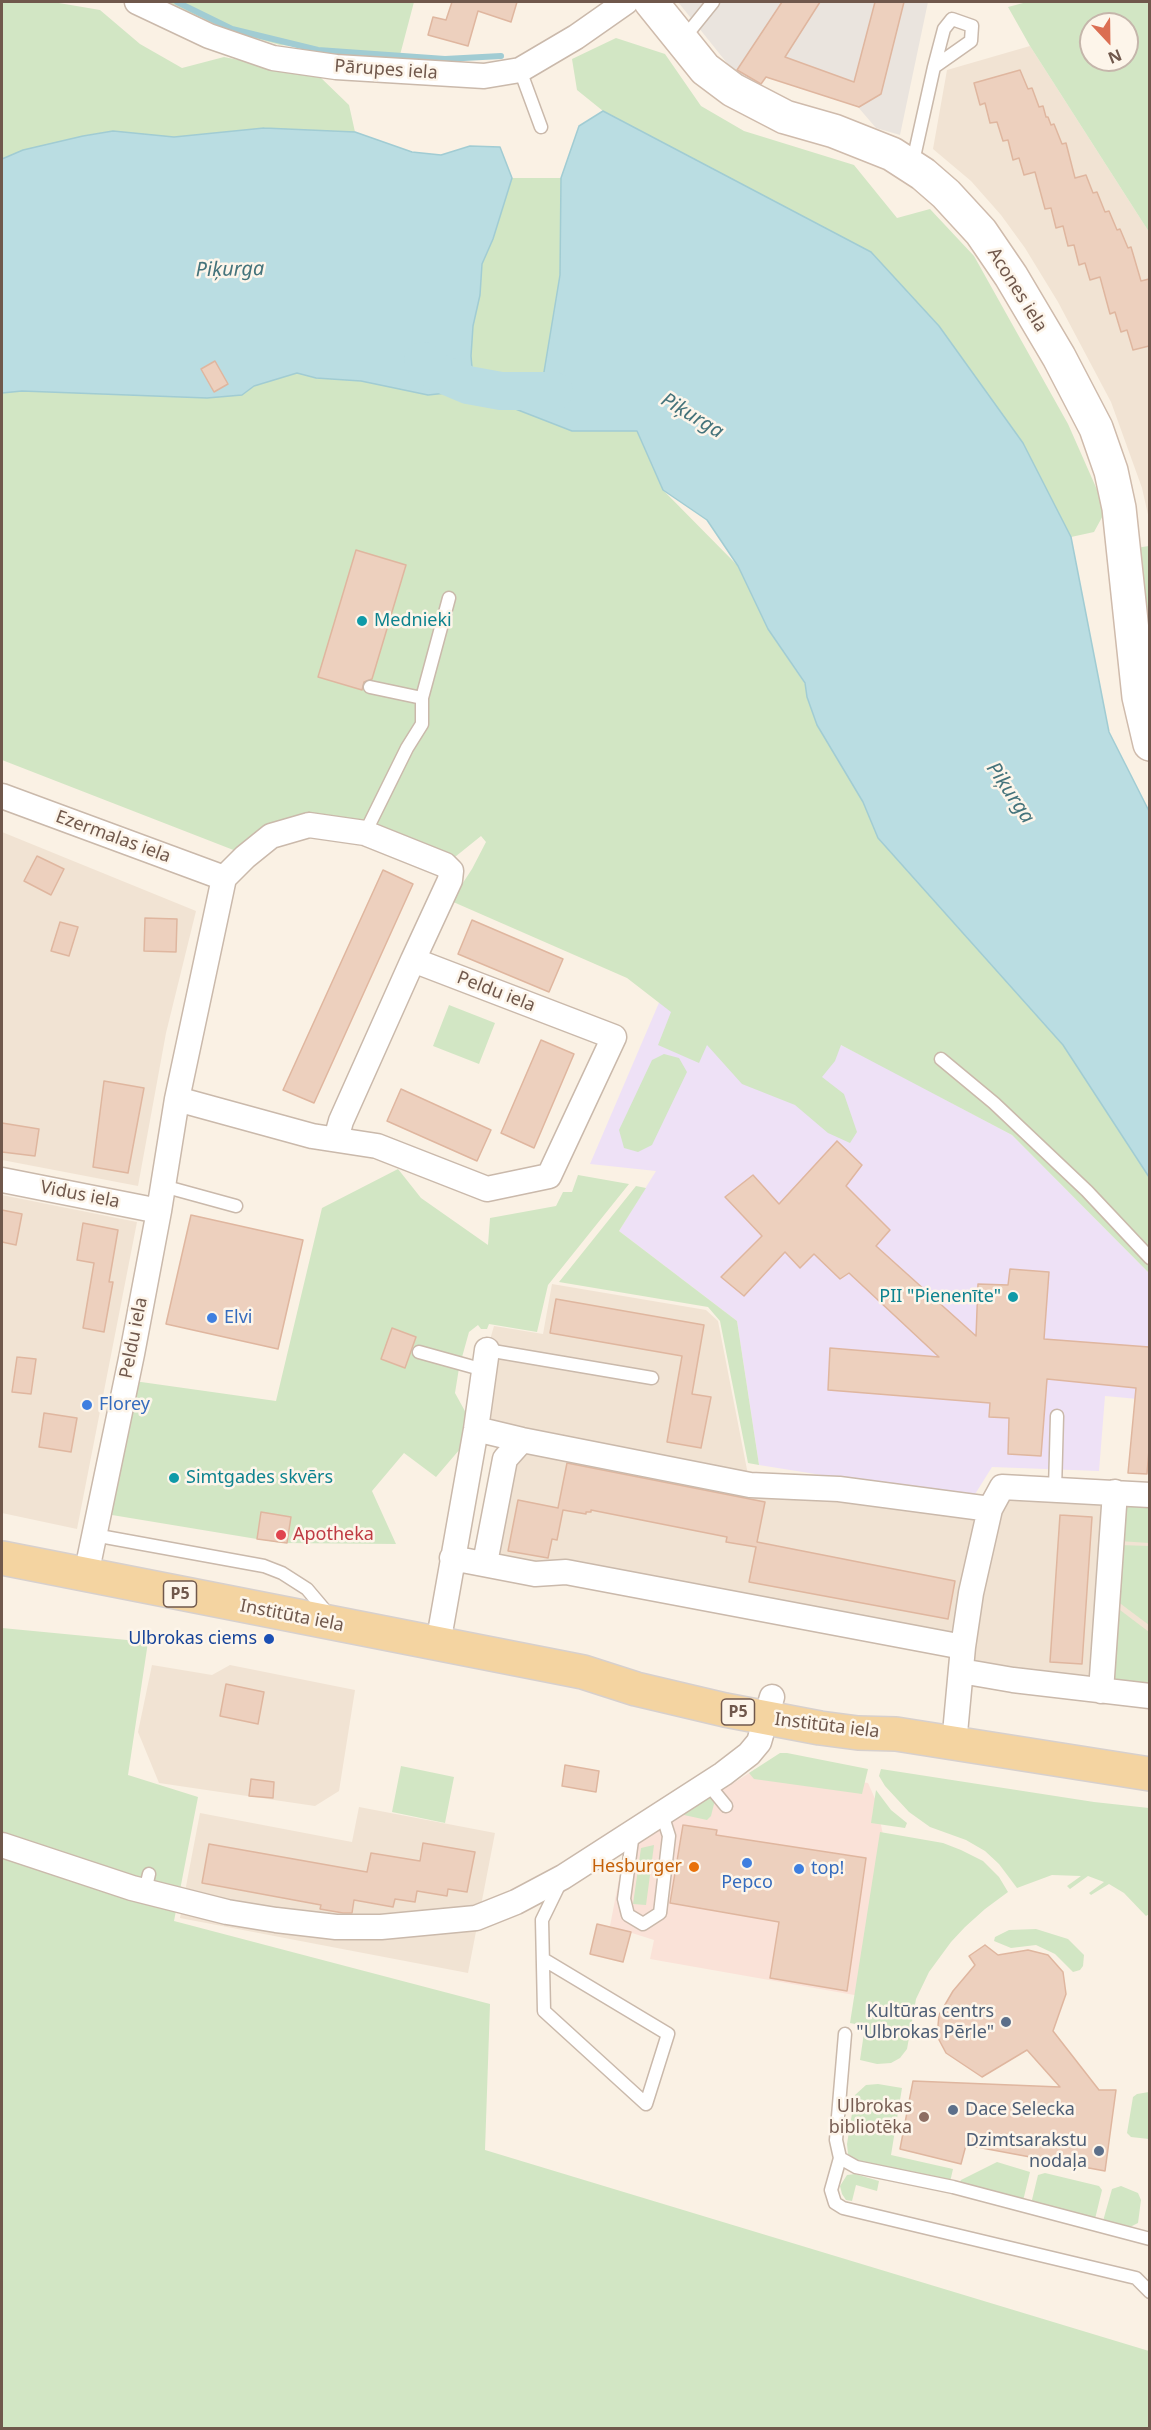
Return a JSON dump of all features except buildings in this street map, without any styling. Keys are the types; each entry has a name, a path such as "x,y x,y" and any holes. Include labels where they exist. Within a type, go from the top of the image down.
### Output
{"main road":[{"name":"Institūta iela","path":"2,1558 583,1672 672,1678 770,1707 822,1706 859,1718 896,1734 1149,1774"}],"street":[{"name":"Pārupes iela","path":"137,2 209,36 273,58 336,67 484,76 520,70 576,37 626,2"},
{"name":"Acones iela","path":"651,2 705,69 733,90 774,112 834,131 892,154 912,167 946,194 981,232 1011,276 1059,357 1096,428 1111,471 1119,508 1143,724 1149,744"},
{"name":"Ezermalas iela","path":"2,796 224,878"},
{"path":"224,878 271,836 309,825 365,832 445,865 451,872 450,880 341,1121 336,1139"},
{"name":"Peldu iela","path":"86,1575 159,1211 177,1099 224,878"},
{"name":"Peldu iela","path":"177,1099 312,1136 377,1146 487,1189 549,1176 614,1037 413,960"},
{"name":"Vidus iela","path":"2,1180 159,1211"},
{"path":"438,1644 486,1360"},
{"path":"476,1429 750,1485 838,1489 990,1509"},
{"path":"485,1563 505,1459 522,1440"},
{"path":"954,1744 971,1593 990,1509 1002,1487 1149,1495"},
{"path":"1101,1691 1115,1492"},
{"path":"452,1558 535,1574 566,1572 589,1576 962,1659 1013,1680 1149,1696"},
{"path":"2,1845 147,1883 227,1912 276,1920 336,1926 381,1927 476,1918 516,1902 563,1877 708,1784 759,1742 770,1707"}],"lane":[{"path":"682,41 713,2"},
{"path":"912,167 934,67"},
{"path":"520,70 541,127"},
{"path":"365,832 407,748 422,724 422,698 449,598"},
{"path":"370,687 422,698"},
{"path":"941,1059 994,1103 1087,1191 1149,1258"},
{"path":"163,1186 236,1206"},
{"path":"419,1352 652,1378"},
{"path":"1055,1490 1057,1416"},
{"path":"94,1535 273,1569 307,1589 337,1625"},
{"path":"708,1784 726,1806"},
{"path":"633,1832 624,1899 628,1914 643,1924 660,1913 669,1836 662,1814"},
{"path":"543,1959 668,2034 646,2104 544,2010 542,1920 563,1877"},
{"path":"845,2034 836,2140 840,2158 831,2190 835,2204 843,2208 1136,2278 1149,2292"},
{"path":"840,2158 856,2167 953,2187 1149,2239"}],"shaded area":[{"path":"678,2 928,2 900,135 876,128 858,107 766,77 759,86 735,73"},
{"path":"1030,46 1149,232 1149,519 1142,488 1111,402 1058,302 1025,248 1001,215 971,181 933,149 947,70"},
{"path":"2,832 196,911 166,1033 138,1186 2,1160"},
{"path":"676,963 875,1062 1012,1135 1149,1273 1149,1400 1105,1396 1099,1471 992,1467 972,1499 759,1465 737,1321 619,1231 656,1171 590,1164"},
{"path":"2,1195 137,1222 77,1529 2,1513"},
{"path":"552,1284 706,1310 718,1321 750,1485 975,1507 1002,1487 1149,1495 1149,1695 947,1686 951,1642 485,1563 521,1440 476,1429 487,1350 494,1326 543,1334"},
{"path":"152,1665 212,1675 230,1665 355,1690 339,1791 315,1806 159,1783 138,1732"},
{"path":"757,1768 868,1783 876,1801 886,1849 860,1996 650,1959 654,1940 610,1926 624,1853"},
{"path":"359,1807 495,1833 468,1973 180,1918 200,1813 352,1842"}],"green space":[{"path":"2,2 53,2 100,10 140,44 182,68 224,57 319,76 349,105 355,132 264,128 174,137 113,131 23,150 2,159"},
{"path":"160,2 414,2 400,55 280,45 212,26"},
{"path":"1027,2 1149,2 1149,232 1030,46 1008,7"},
{"path":"616,38 665,54 701,106 744,131 854,165 897,218 930,209 974,256 1068,424 1106,510 1094,532 1071,537 1023,443 939,326 871,252 603,111 577,90 572,59"},
{"path":"512,178 561,178 560,275 542,384 552,419 572,431 637,431 663,490 738,566 768,629 805,684 817,725 863,802 878,838 1063,1045 1149,1177 1149,1273 1012,1135 841,1045 835,1061 822,1077 844,1094 857,1132 850,1143 828,1133 795,1105 742,1084 707,1045 699,1063 658,1045 671,1012 627,978 451,901 486,842 481,836 445,865 330,817 236,851 2,760 2,393 22,391 207,398 241,395 254,386 297,373 316,378 361,381 428,395 473,379 471,356 473,326 480,295 482,264 493,239"},
{"path":"1149,546 1149,698 1136,548"},
{"path":"449,1005 495,1023 479,1064 433,1046"},
{"path":"664,1054 679,1058 687,1072 652,1145 638,1152 624,1148 619,1130 652,1060"},
{"path":"398,1169 421,1198 488,1245 490,1218 556,1206 563,1192 572,1192 578,1175 629,1184 548,1285 537,1332 489,1324 487,1329 481,1329 478,1325 469,1332 455,1393 466,1413 460,1449 436,1477 404,1453 372,1491 396,1544 281,1543 112,1515 134,1381 276,1401 322,1208"},
{"path":"636,1186 646,1188 619,1231 737,1321 759,1465 748,1463 720,1321 708,1307 559,1282"},
{"path":"1135,1504 1149,1505 1149,1543 1119,1541 1125,1509"},
{"path":"1119,1545 1149,1546 1149,1625 1117,1601"},
{"path":"1116,1607 1149,1632 1149,1684 1111,1681"},
{"path":"2,1628 148,1642 128,1775 198,1797 174,1921 490,2004 485,2150 1149,2351 1149,2428 2,2428"},
{"path":"780,1753 868,1769 862,1794 754,1779 749,1773"},
{"path":"401,1766 454,1777 445,1823 392,1812"},
{"path":"881,1769 1094,1802 1149,1808 1149,1914 1146,1916 1124,1893 1109,1884 1091,1895 1089,1893 1104,1882 1088,1876 1070,1889 1067,1886 1081,1876 1052,1875 1017,1888 999,1864 985,1851 966,1840 930,1827 909,1812 885,1786 879,1776"},
{"path":"876,1790 891,1810 907,1823 905,1828 871,1823"},
{"path":"710,1796 715,1800 711,1816 707,1820 684,1815 683,1813"},
{"path":"880,1832 943,1843 961,1850 983,1861 999,1877 1008,1892 985,1909 951,1942 929,1972 916,1999 907,2049 900,2058 891,2063 877,2064 860,2060 865,2026 850,2023"},
{"path":"654,1845 646,1905 633,1904 641,1848"},
{"path":"1036,1929 1068,1939 1084,1955 1083,1966 1080,1970 1073,1972 1055,1954 1036,1945 1011,1948 994,1941 995,1937 1009,1930"},
{"path":"878,2084 902,2088 891,2155 953,2169 950,2182 856,2162 848,2154 847,2144 855,2095 866,2085"},
{"path":"1149,2092 1149,2139 1131,2137 1127,2133 1133,2097"},
{"path":"997,2162 1030,2172 1023,2201 959,2184 961,2180"},
{"path":"1045,2173 1099,2186 1102,2190 1095,2219 1031,2204 1038,2175"},
{"path":"855,2174 879,2181 877,2191 856,2185 852,2201 846,2200 840,2186 847,2175"},
{"path":"1121,2186 1138,2193 1141,2200 1138,2223 1130,2227 1103,2221 1112,2189"}],"water":[{"path":"603,111 871,252 939,326 1023,443 1071,537 1109,732 1149,811 1149,1177 1063,1045 878,838 863,802 817,725 807,697 805,683 768,629 738,566 707,520 663,490 637,431 572,431 500,403 504,379 542,384 560,275 561,178 579,126"},
{"path":"264,128 355,132 412,152 441,155 470,146 500,147 512,178 493,239 482,264 480,295 473,326 471,356 473,379 465,391 428,395 361,381 316,378 297,373 254,386 242,395 207,398 22,391 2,393 2,159 23,150 113,131 174,137"}],"waterway":[{"path":"177,2 232,29 318,50 445,59 501,56"},
{"name":"Piķurga","path":"423,361 435,371 468,385 501,391 554,391"}],"place":[{"name":"Mednieki","path":"362,621"},
{"name":"PII \"Pienenīte\"","path":"1013,1297"},
{"name":"Elvi","path":"212,1318"},
{"name":"Florey","path":"87,1405"},
{"name":"Simtgades skvērs","path":"174,1478"},
{"name":"Apotheka","path":"281,1535"},
{"name":"Ulbrokas ciems","path":"269,1639"},
{"name":"Pepco","path":"747,1863"},
{"name":"Hesburger","path":"694,1867"},
{"name":"top!","path":"799,1869"},
{"name":"Kultūras centrs \"Ulbrokas Pērle\"","path":"1006,2022"},
{"name":"Dace Selecka","path":"953,2110"},
{"name":"Ulbrokas bibliotēka","path":"924,2117"},
{"name":"Dzimtsarakstu nodaļa","path":"1099,2151"}]}
